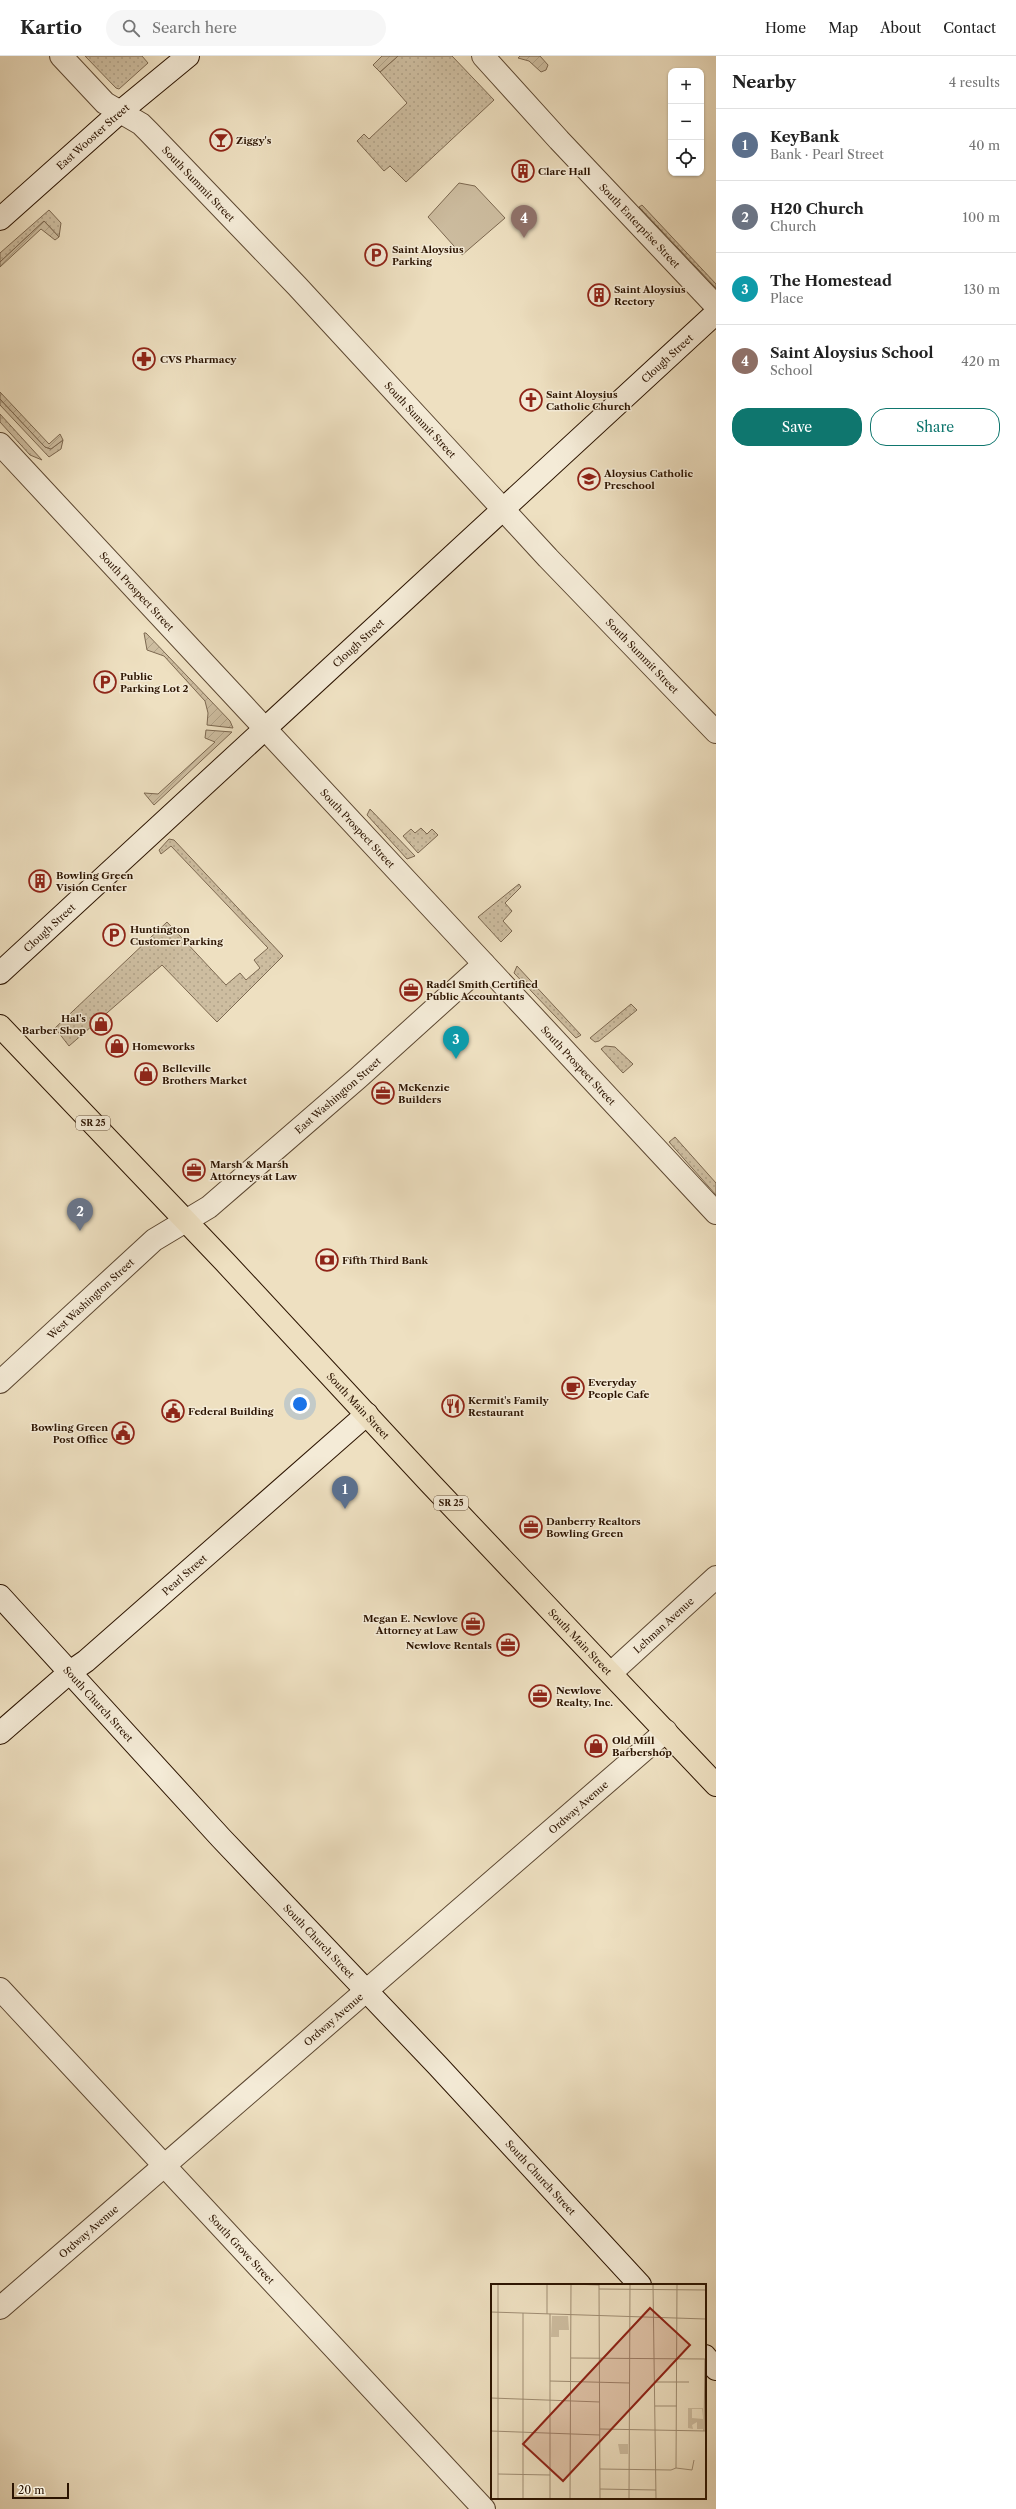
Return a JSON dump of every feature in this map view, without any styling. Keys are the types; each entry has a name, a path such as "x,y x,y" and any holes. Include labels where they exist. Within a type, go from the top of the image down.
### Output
{"main road":[{"name":"South Main Street","path":"0,1026 186,1221 716,1785"}],"street":[{"name":"South Summit Street","path":"61,56 105,103 149,132 297,286 504,511 714,726"},
{"name":"East Wooster Street","path":"0,219 120,112 188,56"},
{"name":"South Enterprise Street","path":"483,56 559,140 716,306"},
{"name":"Clough Street","path":"0,973 264,728 504,511 716,313"},
{"name":"South Prospect Street","path":"0,444 716,1213"},
{"name":"East Washington Street","path":"186,1221 209,1207 270,1156 484,964"},
{"name":"West Washington Street","path":"0,1382 154,1240 186,1221"},
{"name":"Pearl Street","path":"0,1733 70,1672 86,1661 367,1414"},
{"name":"Lehman Avenue","path":"611,1672 716,1577"},
{"name":"South Church Street","path":"0,1596 221,1838 438,2066 639,2284"},
{"name":"Ordway Avenue","path":"0,2308 367,1992 666,1731"},
{"name":"South Grove Street","path":"0,1989 166,2165 484,2509"},
{"path":"706,2357 716,2368"}],"shaded area":[{"path":"85,56 142,56 148,63 119,89 116,88"},
{"path":"382,56 398,56 380,72 373,65"},
{"path":"398,56 452,56 494,100 406,182 390,166 384,171 357,141 364,134 369,139 407,103 380,72"},
{"path":"520,56 540,56 548,65 546,70 541,72 529,61 518,58"},
{"path":"459,183 475,186 505,218 462,255 428,217"},
{"path":"642,205 716,284 716,288 639,207"},
{"path":"49,210 61,223 59,237 44,221 0,262 0,253"},
{"path":"44,221 59,237 55,240 41,229 0,267 0,262"},
{"path":"0,392 49,444 60,434 63,440 51,449 45,447 0,399"},
{"path":"0,399 45,447 51,449 63,440 61,449 49,457 0,405"},
{"path":"0,414 42,460 30,455 0,422"},
{"path":"144,633 146,633 230,721 233,728 207,725 208,713 205,701 164,656 147,650"},
{"path":"206,730 232,732 154,805 144,793 158,794 215,742 205,738"},
{"path":"370,809 415,856 407,859 367,815"},
{"path":"421,828 427,834 432,829 438,835 418,853 403,836 411,829 415,833"},
{"path":"169,839 174,840 283,956 217,1022 162,965 69,1046 55,1028 167,922 226,985 240,973 246,980 260,968 254,960 268,948 171,846 161,854 159,850"},
{"path":"519,884 521,887 505,903 512,911 503,921 512,931 501,942 478,917"},
{"path":"517,966 581,1035 576,1038 514,973"},
{"path":"631,1004 637,1010 599,1041 595,1042 590,1038"},
{"path":"605,1046 615,1047 633,1064 623,1073 601,1049"},
{"path":"675,1137 716,1183 716,1195 669,1142"}],"place":[{"name":"Ziggy's","path":"221,140"},
{"name":"Clare Hall","path":"523,171"},
{"name":"Saint Aloysius School","path":"524,238"},
{"name":"Saint Aloysius Parking","path":"376,255"},
{"name":"Saint Aloysius Rectory","path":"599,295"},
{"name":"CVS Pharmacy","path":"144,359"},
{"name":"Saint Aloysius Catholic Church","path":"531,400"},
{"name":"Aloysius Catholic Preschool","path":"589,479"},
{"name":"Public Parking Lot 2","path":"105,682"},
{"name":"Bowling Green Vision Center","path":"40,881"},
{"name":"Huntington Customer Parking","path":"114,935"},
{"name":"Radel Smith Certified Public Accountants","path":"411,990"},
{"name":"Hal's Barber Shop","path":"101,1024"},
{"name":"Homeworks","path":"117,1046"},
{"name":"The Homestead","path":"456,1059"},
{"name":"Belleville Brothers Market","path":"146,1074"},
{"name":"McKenzie Builders","path":"383,1093"},
{"name":"Marsh & Marsh Attorneys at Law","path":"194,1170"},
{"name":"H20 Church","path":"80,1231"},
{"name":"Fifth Third Bank","path":"327,1260"},
{"name":"Everyday People Cafe","path":"573,1388"},
{"name":"Kermit's Family Restaurant","path":"453,1406"},
{"name":"Federal Building","path":"173,1411"},
{"name":"Bowling Green Post Office","path":"123,1433"},
{"name":"KeyBank","path":"345,1509"},
{"name":"Danberry Realtors Bowling Green","path":"531,1527"},
{"name":"Megan E. Newlove Attorney at Law","path":"473,1624"},
{"name":"Newlove Rentals","path":"508,1645"},
{"name":"Newlove Realty, Inc.","path":"540,1696"},
{"name":"Old Mill Barbershop","path":"596,1746"}]}
